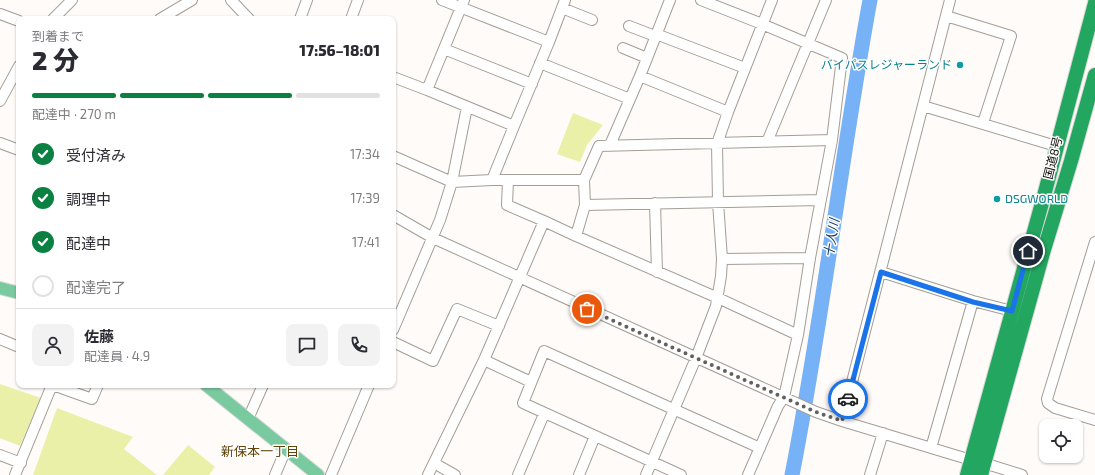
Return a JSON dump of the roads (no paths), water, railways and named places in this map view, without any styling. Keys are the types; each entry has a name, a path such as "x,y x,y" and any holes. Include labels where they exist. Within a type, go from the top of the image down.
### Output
{"highway":[{"name":"国道8号","path":"979,466 1012,311 1095,3"},
{"name":"国道8号","path":"967,475 979,466 1071,161 1095,75"}],"main road":[{"path":"0,288 16,292"},
{"path":"210,388 318,475"}],"street":[{"path":"56,16 72,0"},
{"path":"165,16 192,0"},
{"path":"231,0 246,16"},
{"path":"301,16 307,0"},
{"path":"352,16 358,0"},
{"path":"442,0 462,4 549,42"},
{"path":"610,146 670,0"},
{"path":"701,0 842,58 832,140 820,200 798,335 784,397 778,406 748,475"},
{"path":"646,475 696,358 716,306 722,259 718,202 718,144 728,112 772,0"},
{"path":"767,142 826,0"},
{"path":"842,421 950,0"},
{"path":"427,90 462,4"},
{"path":"492,180 549,42 563,4 592,20"},
{"path":"0,14 16,20"},
{"path":"946,16 1011,36 983,123"},
{"path":"629,26 745,68"},
{"path":"623,48 647,58"},
{"path":"444,49 532,84"},
{"path":"540,63 630,99"},
{"path":"0,102 16,72"},
{"path":"640,76 728,112"},
{"path":"396,79 427,90 514,126"},
{"path":"923,106 1056,146"},
{"path":"396,323 433,238 452,182 467,107"},
{"path":"576,236 585,205 584,180 599,146 832,140"},
{"path":"0,143 16,149"},
{"path":"396,157 452,182 492,180 584,180"},
{"path":"508,180 507,205 798,335"},
{"path":"585,205 820,200"},
{"path":"656,203 657,272"},
{"path":"396,217 433,238 519,278 816,412 931,448 979,466 1022,475"},
{"path":"428,475 484,360 544,222"},
{"path":"1095,242 1047,398 1048,403 1055,408 1095,420"},
{"path":"722,259 810,258"},
{"path":"881,272 973,302 1012,311"},
{"path":"931,448 973,302"},
{"path":"396,343 433,361 457,309 499,326"},
{"path":"0,340 16,346"},
{"path":"682,475 544,414 523,403 544,351 760,448"},
{"path":"484,360 531,382"},
{"path":"15,475 52,388"},
{"path":"61,388 92,399 97,388"},
{"path":"248,419 262,388"},
{"path":"330,475 368,388"},
{"path":"518,475 544,414"},
{"path":"870,475 883,433"},
{"path":"579,475 595,436"},
{"path":"275,475 286,449"},
{"path":"0,454 21,462"},
{"path":"434,463 455,475"}],"waterway":[{"name":"十人川","path":"792,475 813,356 870,0"}],"place":[{"name":"バイパスレジャーランド","path":"960,65"},
{"name":"DSGWORLD","path":"997,199"}],"district":[{"name":"新保本一丁目","path":"260,451"}]}
